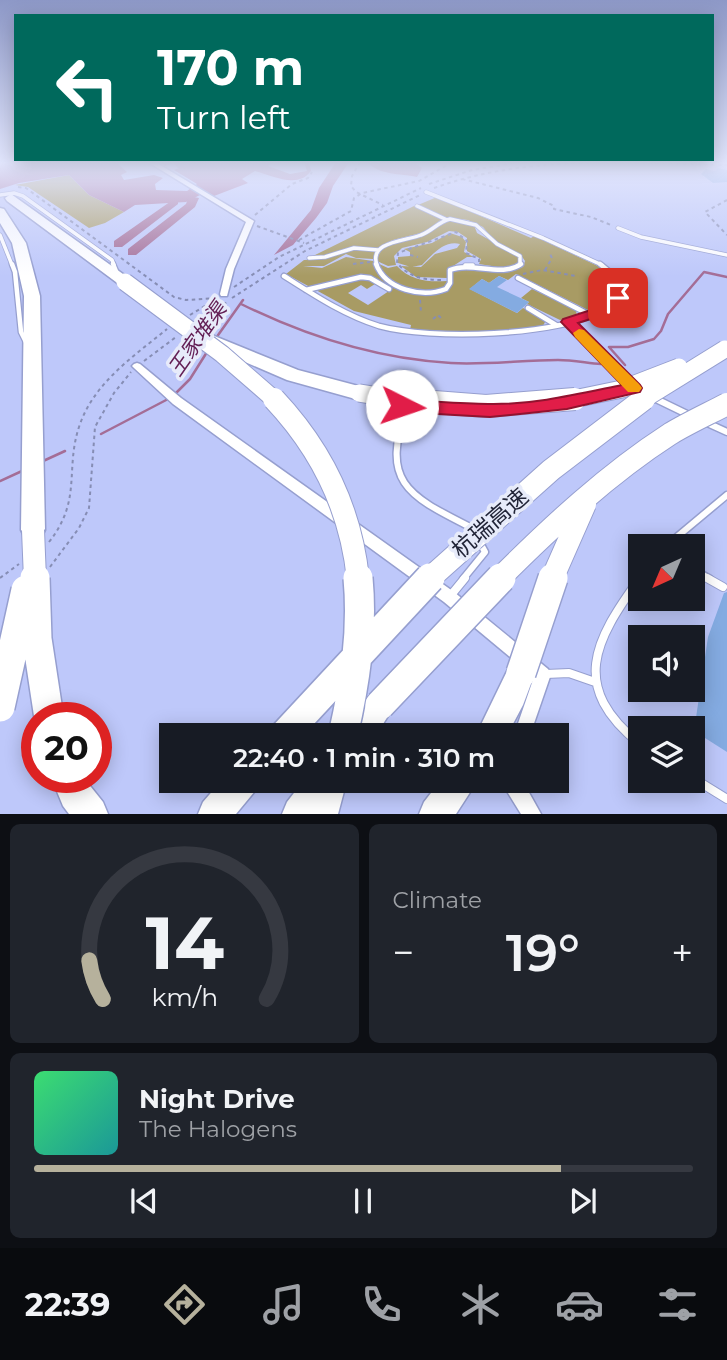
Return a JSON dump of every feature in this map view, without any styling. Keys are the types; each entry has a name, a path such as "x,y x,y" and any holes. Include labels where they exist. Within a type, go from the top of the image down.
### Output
{"highway":[{"path":"7,200 27,267 33,309 37,639 47,702"},
{"path":"9,200 189,326 275,400 305,433 334,480 352,537 362,603 353,690 346,723"},
{"path":"189,326 312,382 382,398 447,405 520,405 612,391 726,349"},
{"name":"杭瑞高速","path":"295,723 443,564 551,470 642,400 726,349"},
{"path":"367,723 471,605 588,498 668,436 727,404"},
{"path":"498,723 513,695 557,565 588,498"},
{"path":"0,706 24,610 37,539"},
{"path":"73,793 91,814"},
{"path":"215,814 233,793"},
{"path":"299,814 314,793"},
{"path":"321,814 327,793"},
{"path":"436,814 452,793"}],"street":[{"path":"214,200 249,222 221,296"},
{"path":"138,366 173,397 449,597 543,674 526,723"},
{"path":"518,793 532,814"}],"lane":[{"path":"284,276 355,319 415,334 493,335 556,325 607,308 618,298 618,285 610,272 590,259 447,200"},
{"path":"378,250 375,262 382,273 399,285 420,292 441,292 449,287 449,272 466,264 510,269 523,263 520,256 495,244 481,227 464,220 446,219 417,205"},
{"path":"487,215 495,221"},
{"path":"309,258 325,257 354,248 378,250 396,241 422,235 446,219"},
{"path":"618,228 641,237 727,255"},
{"path":"0,235 16,279 21,332 33,360"},
{"path":"306,290 361,277 370,278 389,289"},
{"path":"518,278 590,315"},
{"path":"528,308 556,325"},
{"path":"343,313 358,315"},
{"path":"568,322 635,388 727,432"},
{"path":"331,392 407,407 490,411 567,403 635,388"},
{"path":"407,407 395,456 402,482 428,505 472,528 485,552 449,597"},
{"path":"679,534 727,495"},
{"path":"705,576 723,587"},
{"path":"628,596 610,624 594,672 595,682 613,717 628,734"},
{"path":"543,674 569,673 595,682"},
{"path":"705,785 727,799"}],"path":[{"path":"42,200 174,297 186,300 221,296"},
{"path":"274,200 249,222 304,244"},
{"path":"298,240 314,235 332,220 351,211 354,200"},
{"path":"375,200 384,205"},
{"path":"49,568 79,528 89,508 95,427 114,393 138,366 189,326 221,296 265,265 395,200"},
{"path":"189,326 305,251 410,200"},
{"path":"541,200 560,212 591,217 618,228"},
{"path":"727,200 708,208 705,214 727,235"},
{"path":"449,279 428,280 408,274 397,263 398,253 407,247 432,241 445,233 456,232 467,241 466,253 479,259 476,265"},
{"path":"544,270 552,258 549,252"},
{"path":"410,255 418,257"},
{"path":"354,264 375,262"},
{"path":"523,263 558,276 576,276"},
{"path":"518,278 536,269"},
{"path":"399,285 408,274"},
{"path":"420,292 421,312"},
{"path":"221,296 225,304"},
{"path":"433,319 438,315 442,318"},
{"path":"37,539 52,539 70,510 79,427 91,401 118,368 168,328"},
{"path":"0,578 20,563"}],"shaded area":[{"path":"47,200 99,200 124,212 105,223 89,228"},
{"path":"99,200 190,200 135,205 124,212"},
{"path":"315,200 328,200 293,245 274,255 311,210"},
{"path":"430,200 444,200 531,238 534,236 600,267 614,285 612,299 598,309 588,310 516,274 508,280 499,276 489,283 482,279 470,289 517,313 523,308 543,318 543,326 490,332 410,330 411,325 354,311 316,290 346,280 369,281 375,284 367,289 361,285 348,293 368,305 392,289 366,276 310,287 286,274 304,260 326,259 354,249 375,251 373,259 356,258 346,254 324,266 303,266 322,268 346,257 373,261 377,270 394,284 428,294 448,290 452,271 457,267 508,271 523,267 525,261 521,255 494,240 483,227 468,220 444,217 418,205"},
{"path":"414,206 442,219 425,232 393,240 377,248 353,247 328,256 313,256"},
{"path":"451,220 474,225 477,233 517,255 520,265 504,268 479,264 481,259 467,251 467,238 458,232 449,231 427,242 402,248 394,256 396,265 388,266 377,261 379,254 388,246 420,237"},
{"path":"450,233 462,237 466,242 464,252 474,257 467,257 450,268 447,278 416,277 401,266 409,266 398,263 398,257 410,256 410,252 404,249 432,243","holes":["460,244 457,248 435,254 421,267 413,267 422,265 444,246"]},
{"path":"377,263 388,268 397,266 420,280 447,281 445,289 406,287 390,278"},
{"path":"532,289 576,310 577,317 560,320 527,304 529,302 521,298"}],"building":[{"path":"499,276 507,280 497,287 529,302 517,313 469,289 482,279 489,283"},
{"path":"727,592 727,752 705,738 705,716 696,716 698,702 705,702 708,637 724,593"}],"waterway":[{"path":"132,252 191,205 192,200"},
{"path":"118,244 174,202"},
{"path":"625,365 609,347 628,347 654,339 661,331 668,314 704,272 727,277"},
{"name":"王家堆渠","path":"216,338 243,300"},
{"path":"241,304 317,336 396,357 451,363 569,360 601,364"},
{"name":"王家堆渠","path":"175,394 190,379 207,352"},
{"name":"王家堆渠","path":"101,434 170,398"},
{"name":"王家堆渠","path":"41,462 65,451"},
{"name":"王家堆渠","path":"0,481 22,471"}],"slow traffic":[{"path":"579,333 634,388"}],"route":[{"path":"402,406 490,411 542,407 635,388 568,322 602,311 618,298"}]}
